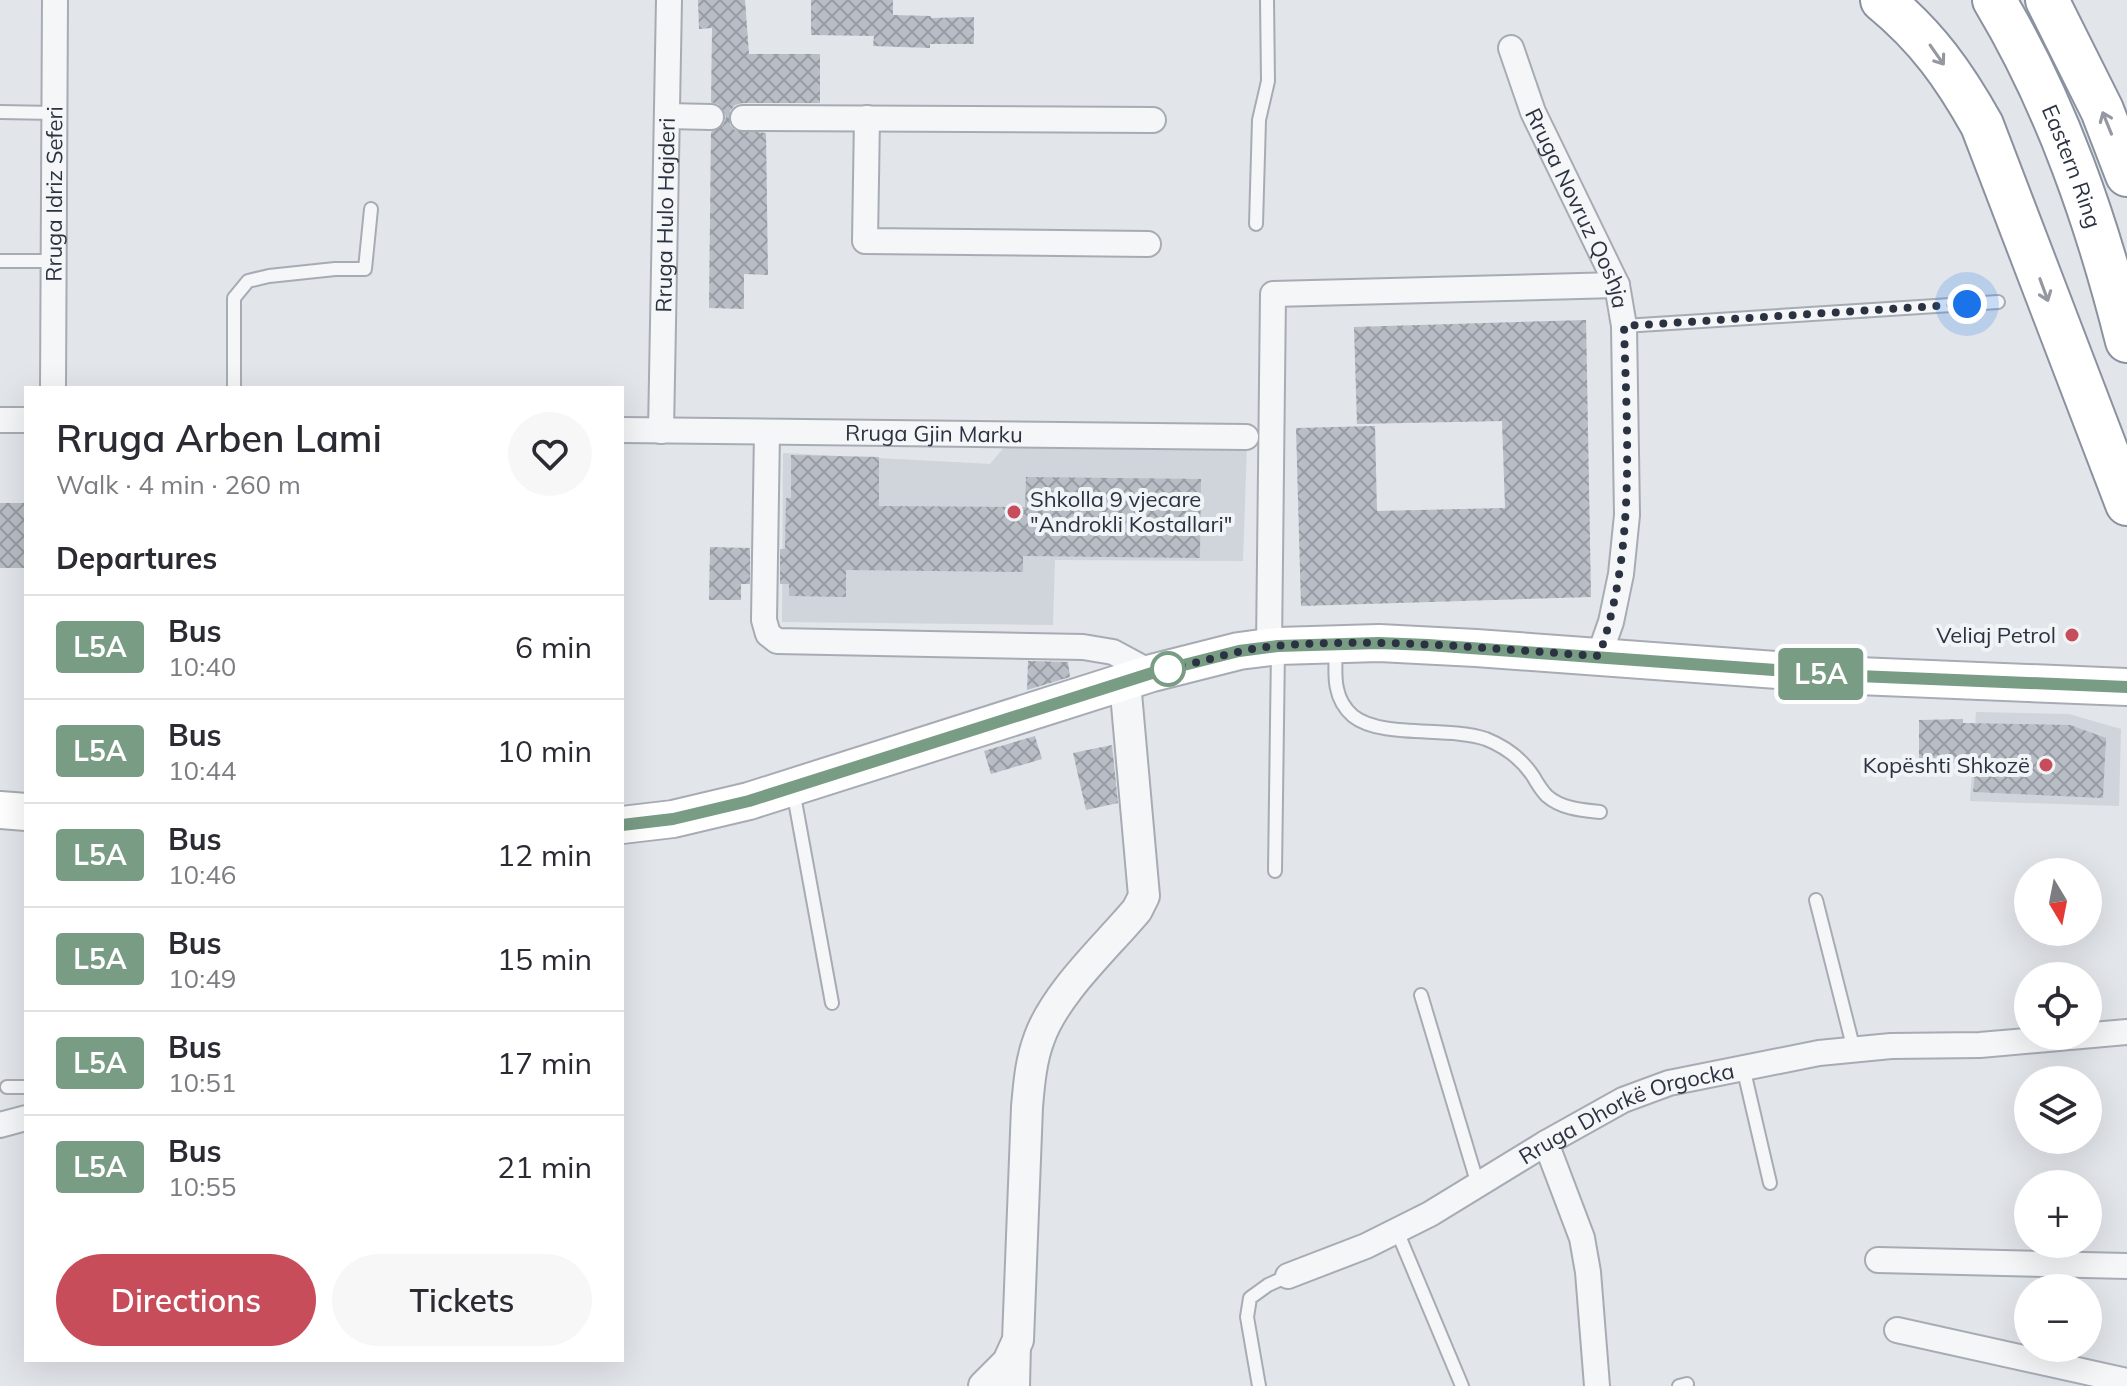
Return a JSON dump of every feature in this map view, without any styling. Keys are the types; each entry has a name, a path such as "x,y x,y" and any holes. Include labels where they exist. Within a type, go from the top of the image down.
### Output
{"highway":[{"path":"1882,0 1927,41 1982,125 2127,504"},
{"name":"Eastern Ring","path":"1994,0 2038,83 2098,233 2127,341"},
{"path":"2047,0 2084,72 2127,175"}],"main road":[{"path":"624,825 673,819 793,787 1139,678 1239,651 1273,646 1428,645 1858,676 2127,687"},
{"path":"0,810 24,812"}],"street":[{"name":"Rruga Idriz Seferi","path":"53,386 55,0"},
{"name":"Rruga Hulo Hajderi","path":"661,431 669,0"},
{"name":"Rruga Novruz Qoshja","path":"1511,48 1533,112 1617,285 1624,326 1627,515 1621,574 1611,622 1599,656"},
{"path":"667,116 711,117"},
{"path":"743,118 1153,120"},
{"path":"867,118 865,241 1148,244"},
{"path":"1273,646 1273,294 1617,285"},
{"path":"0,420 24,420"},
{"name":"Rruga Gjin Marku","path":"624,430 1246,437"},
{"path":"767,432 764,620 768,634 777,641 1083,647 1113,652 1139,678 1144,896 1137,910 1054,1009 1039,1038 1031,1069 1027,1107 1017,1386"},
{"name":"Rruga Dhorkë Orgocka","path":"1288,1276 1397,1231 1546,1143 1634,1096 1669,1083 1819,1053 1891,1046 1980,1045 2127,1032"},
{"path":"0,1125 24,1119"},
{"path":"1546,1143 1582,1238 1588,1272 1597,1386"},
{"path":"1878,1260 2127,1266"},
{"path":"984,1386 1008,1362 1019,1330"},
{"path":"1897,1330 2127,1381"}],"lane":[{"path":"1256,224 1259,120 1268,81 1267,0"},
{"path":"0,112 55,113"},
{"path":"234,386 234,298 248,281 269,276 365,269 371,209"},
{"path":"0,261 54,261"},
{"path":"1624,326 1998,302"},
{"path":"1336,644 1336,694 1356,718 1400,729 1469,733 1487,739 1508,748 1546,795 1561,805 1600,812"},
{"path":"1273,646 1275,871"},
{"path":"793,787 832,1003"},
{"path":"1816,900 1854,1050"},
{"path":"1421,995 1478,1185"},
{"path":"1743,1067 1770,1183"},
{"path":"7,1087 24,1087"},
{"path":"1397,1231 1462,1386"},
{"name":"Rruga Dhorkë Orgocka","path":"1259,1386 1247,1317 1250,1298 1288,1276"}],"shaded area":[{"name":"Shkolla 9 vjecare \"Androkli Kostallari\"","path":"1010,440 1247,444 1243,561 1055,560 1053,625 782,622 783,453 990,464"},
{"name":"Kopështi Shkozë","path":"1976,712 2069,714 2121,729 2119,806 1970,801"}],"building":[{"path":"698,0 745,0 749,54 820,54 820,103 743,103 735,105 730,111 730,125 735,130 766,133 768,275 744,274 744,309 709,308 711,132 723,125 726,117 719,105 711,102 712,28 699,29"},
{"path":"811,0 893,0 893,15 974,17 974,44 930,44 930,48 873,46 874,36 811,35"},
{"path":"1586,320 1591,597 1301,606 1296,428 1375,426 1377,511 1505,508 1502,421 1357,424 1354,327"},
{"path":"791,455 879,457 879,506 1025,507 1026,477 1201,479 1200,558 1023,556 1023,572 846,570 846,597 789,596 789,584 780,584 780,549 785,549 786,498 791,498"},
{"path":"0,503 24,503 24,568 0,568"},
{"path":"710,547 750,548 750,584 741,584 741,600 709,600"},
{"path":"1028,661 1068,662 1070,677 1027,690"},
{"name":"Kopështi Shkozë","path":"1963,719 1963,723 2070,725 2106,738 2103,798 1973,792 1976,763 1919,763 1919,720"},
{"path":"1035,736 1042,759 991,774 984,751"},
{"path":"1112,745 1118,803 1086,810 1073,753"}],"bus line":[{"name":"L5A","path":"624,825 673,819 749,801 1152,673 1239,651 1278,646 1428,645 1858,676 2127,687"}],"place":[{"name":"Shkolla 9 vjecare \"Androkli Kostallari\"","path":"1014,512"},
{"name":"Veliaj Petrol","path":"2072,635"},
{"name":"Kopështi Shkozë","path":"2046,765"}],"route":[{"path":"1168,669 1239,651 1278,646 1379,643 1599,656 1611,622 1621,574 1627,515 1624,326 1967,304"}]}
